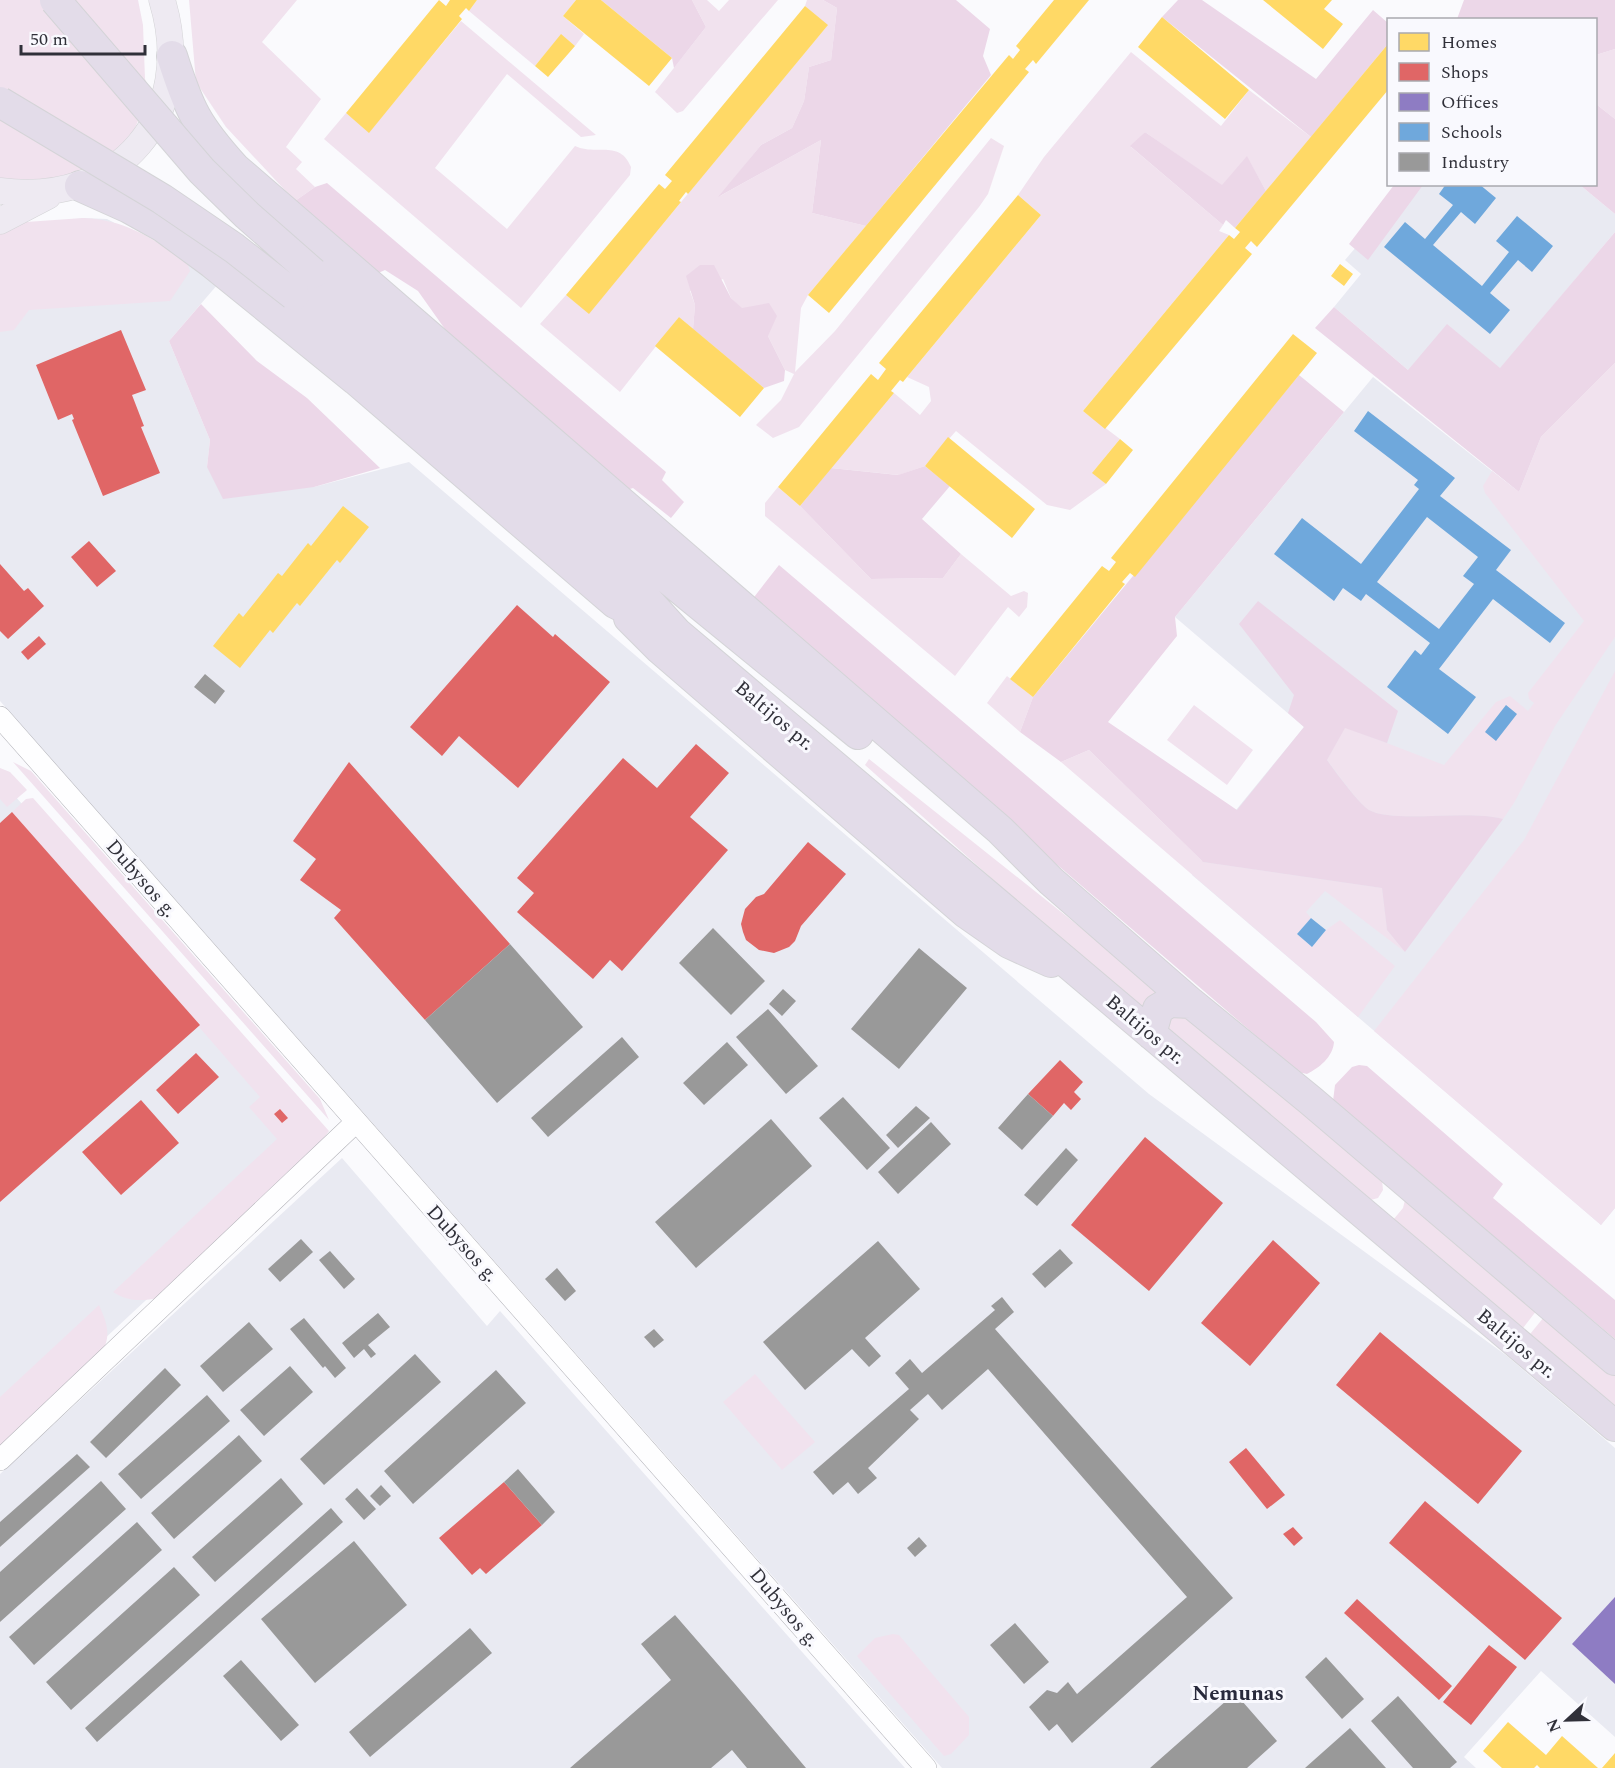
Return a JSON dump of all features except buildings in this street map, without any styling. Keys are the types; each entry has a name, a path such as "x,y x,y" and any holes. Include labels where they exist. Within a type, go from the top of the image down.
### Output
{"highway":[{"path":"55,0 202,171 247,215 646,561 987,838 1051,881"},
{"path":"171,42 186,102 198,126 235,168 1000,830 1051,881 1191,1003 1310,1100 1390,1171 1615,1360"},
{"path":"0,102 162,198 234,248 294,295 629,580 677,633"},
{"path":"66,189 129,208 163,227 212,263 356,380 615,603 660,649 966,913 1009,943 1083,976"},
{"path":"615,603 677,633"},
{"name":"Baltijos pr.","path":"677,633 1615,1426"},
{"path":"1151,1034 1158,1009 1170,1002 1191,1003"},
{"path":"1361,1211 1378,1214 1391,1208 1397,1191 1390,1171"}],"main road":[{"path":"162,0 171,42"},
{"path":"0,221 66,189 110,171 135,149 159,111 168,90 172,0"},
{"path":"0,191 26,195 66,189"}],"street":[{"name":"Dubysos g.","path":"0,717 926,1768"},
{"path":"0,1460 356,1122"}],"shaded area":[{"path":"0,0 138,0 143,25 145,79 150,90 132,133 107,158 91,167 54,179 17,181 0,178"},
{"path":"189,0 297,0 262,42 321,99 286,147 302,162 296,169 315,187 295,201 226,127 196,82"},
{"path":"477,0 576,0 563,16 584,34 575,46 561,35 535,66 469,11"},
{"path":"601,0 692,0 706,27 674,68 672,58"},
{"path":"692,0 707,0 719,11 729,0 778,0 683,111 677,113 655,92 706,27"},
{"path":"807,0 823,0 837,8 831,60 809,67 804,101 792,128 761,145 720,196 821,140 812,213 866,226 808,295 801,308 795,372 835,331 991,138 1004,146 988,194 979,207 799,427 773,438 756,425 781,400 794,374 785,370 768,336 769,304 742,309 731,298 723,279 690,291 695,305 693,329 679,317 620,392 540,324 566,295 589,313 827,26 805,6"},
{"path":"823,0 956,0 990,29 983,56 991,75 866,226 812,213 821,140 718,197 761,145 792,128 804,101 809,67 831,60 837,8"},
{"path":"1178,0 1202,0 1316,79 1373,10 1387,22 1387,45 1311,137 1162,17"},
{"path":"1464,0 1615,0 1615,49 1597,55 1597,18 1457,18"},
{"path":"461,21 596,135 581,137 507,74 435,168 507,229 575,146 620,153 631,167 630,175 521,308 324,139 346,113 369,132"},
{"path":"1615,49 1615,119 1597,105 1597,55"},
{"path":"1131,52 1221,126 1249,90 1311,137 1266,191 1247,157 1222,186 1145,132 1131,147 1223,225 1219,231 1229,235 1083,411 1120,439 1093,472 1106,484 1070,510 1047,505 956,431 925,466 899,475 831,468 894,393 920,415 931,401 929,387 907,377 1041,215 1018,195 1044,157"},
{"path":"1597,105 1615,119 1615,214 1581,186 1597,186"},
{"path":"1145,132 1222,185 1247,156 1266,191 1235,228 1226,220 1223,225 1130,146"},
{"path":"327,183 666,472 662,480 684,502 671,518 633,488 627,490 464,356 418,291 385,270 376,274 295,201 315,187"},
{"path":"1393,186 1422,186 1368,260 1349,244"},
{"path":"1408,186 1581,186 1615,214 1615,232 1500,369 1408,370 1334,307 1361,274 1345,260"},
{"path":"83,218 107,219 186,260 218,284 169,341 210,440 207,467 314,487 409,462 1149,1094 1507,1356 1615,1448 1615,1737 1541,1671 1464,1757 1476,1768 942,1768 0,701 0,230"},
{"path":"83,218 113,222 138,232 186,260 190,271 170,301 29,310 14,330 0,332 0,230 12,223"},
{"path":"1615,232 1615,363 1541,437 1519,492 1315,328 1334,307 1408,370 1447,324 1500,368"},
{"path":"700,265 714,265 731,298 742,308 769,303 777,316 768,336 785,370 784,381 764,388 693,329 695,305 686,276"},
{"path":"201,304 257,361 307,398 380,468 314,487 223,499 207,467 210,440 169,341"},
{"path":"1615,363 1615,637 1555,726 1503,819 1471,815 1396,816 1369,810 1354,795 1327,760 1345,727 1444,765 1496,702 1510,696 1528,711 1534,703 1529,699 1528,693 1584,621 1485,493 1483,486 1492,471 1519,492 1541,437"},
{"path":"1299,375 1344,412 1175,617 1177,636 1108,722 1237,810 1304,727 1288,713 1294,695 1239,624 1258,601 1398,711 1387,743 1345,728 1327,760 1365,807 1381,814 1396,816 1471,815 1503,819 1405,952 1387,930 1382,888 1203,862 1089,750 1061,762 1020,732 1033,697"},
{"path":"1373,377 1545,513 1615,557 1615,1208 1601,1225 1192,875 1236,810 1304,727 1175,617","holes":["1311,918 1326,930 1311,947 1297,934"]},
{"path":"925,466 950,486 922,519 961,554 943,578 871,579 800,506 831,468 898,475"},
{"path":"778,487 800,506 871,579 943,578 961,554 1011,596 1024,591 1028,593 1027,607 1019,617 1008,607 955,676 765,516 765,503"},
{"path":"779,565 1316,1022 1334,1042 1325,1061 1307,1074 1298,1072 751,601"},
{"path":"1615,671 1615,1208 1601,1225 1374,1031 1524,840"},
{"path":"1007,676 1033,697 1020,732 987,703"},
{"path":"1194,705 1253,750 1227,785 1167,740"},
{"path":"1089,750 1203,862 1382,888 1387,930 1405,952 1325,891 1306,912 1311,918 1297,934 1312,947 1326,930 1340,920 1395,966 1358,1017 1061,762"},
{"path":"869,759 1159,990 1148,998 1141,1012 865,765"},
{"path":"13,762 31,771 320,1099 329,1120"},
{"path":"0,768 10,772 27,790 7,807 0,799"},
{"path":"0,779 318,1140 0,1436"},
{"path":"33,798 329,1131 321,1142 159,1298 135,1300 124,1298 113,1292 277,1139 249,1107 260,1097 12,812 26,799"},
{"path":"1184,1012 1382,1180 1383,1190 1378,1198 1367,1201 1169,1036 1166,1020"},
{"path":"1367,1066 1503,1184 1493,1198 1615,1300 1615,1339 1333,1101 1335,1085 1352,1067"},
{"path":"342,1158 487,1326 500,1311 905,1768 0,1768 0,1474"},
{"path":"1405,1200 1537,1310 1520,1332 1393,1220 1403,1208"},
{"path":"99,1305 107,1330 101,1354 0,1450 0,1397"},
{"path":"1544,1317 1615,1376 1615,1413 1526,1339"},
{"path":"755,1374 815,1442 782,1470 723,1402"},
{"path":"899,1635 969,1717 969,1735 951,1754 944,1756 857,1656 875,1638"}],"district":[{"name":"Nemunas","path":"1238,1693"}]}
